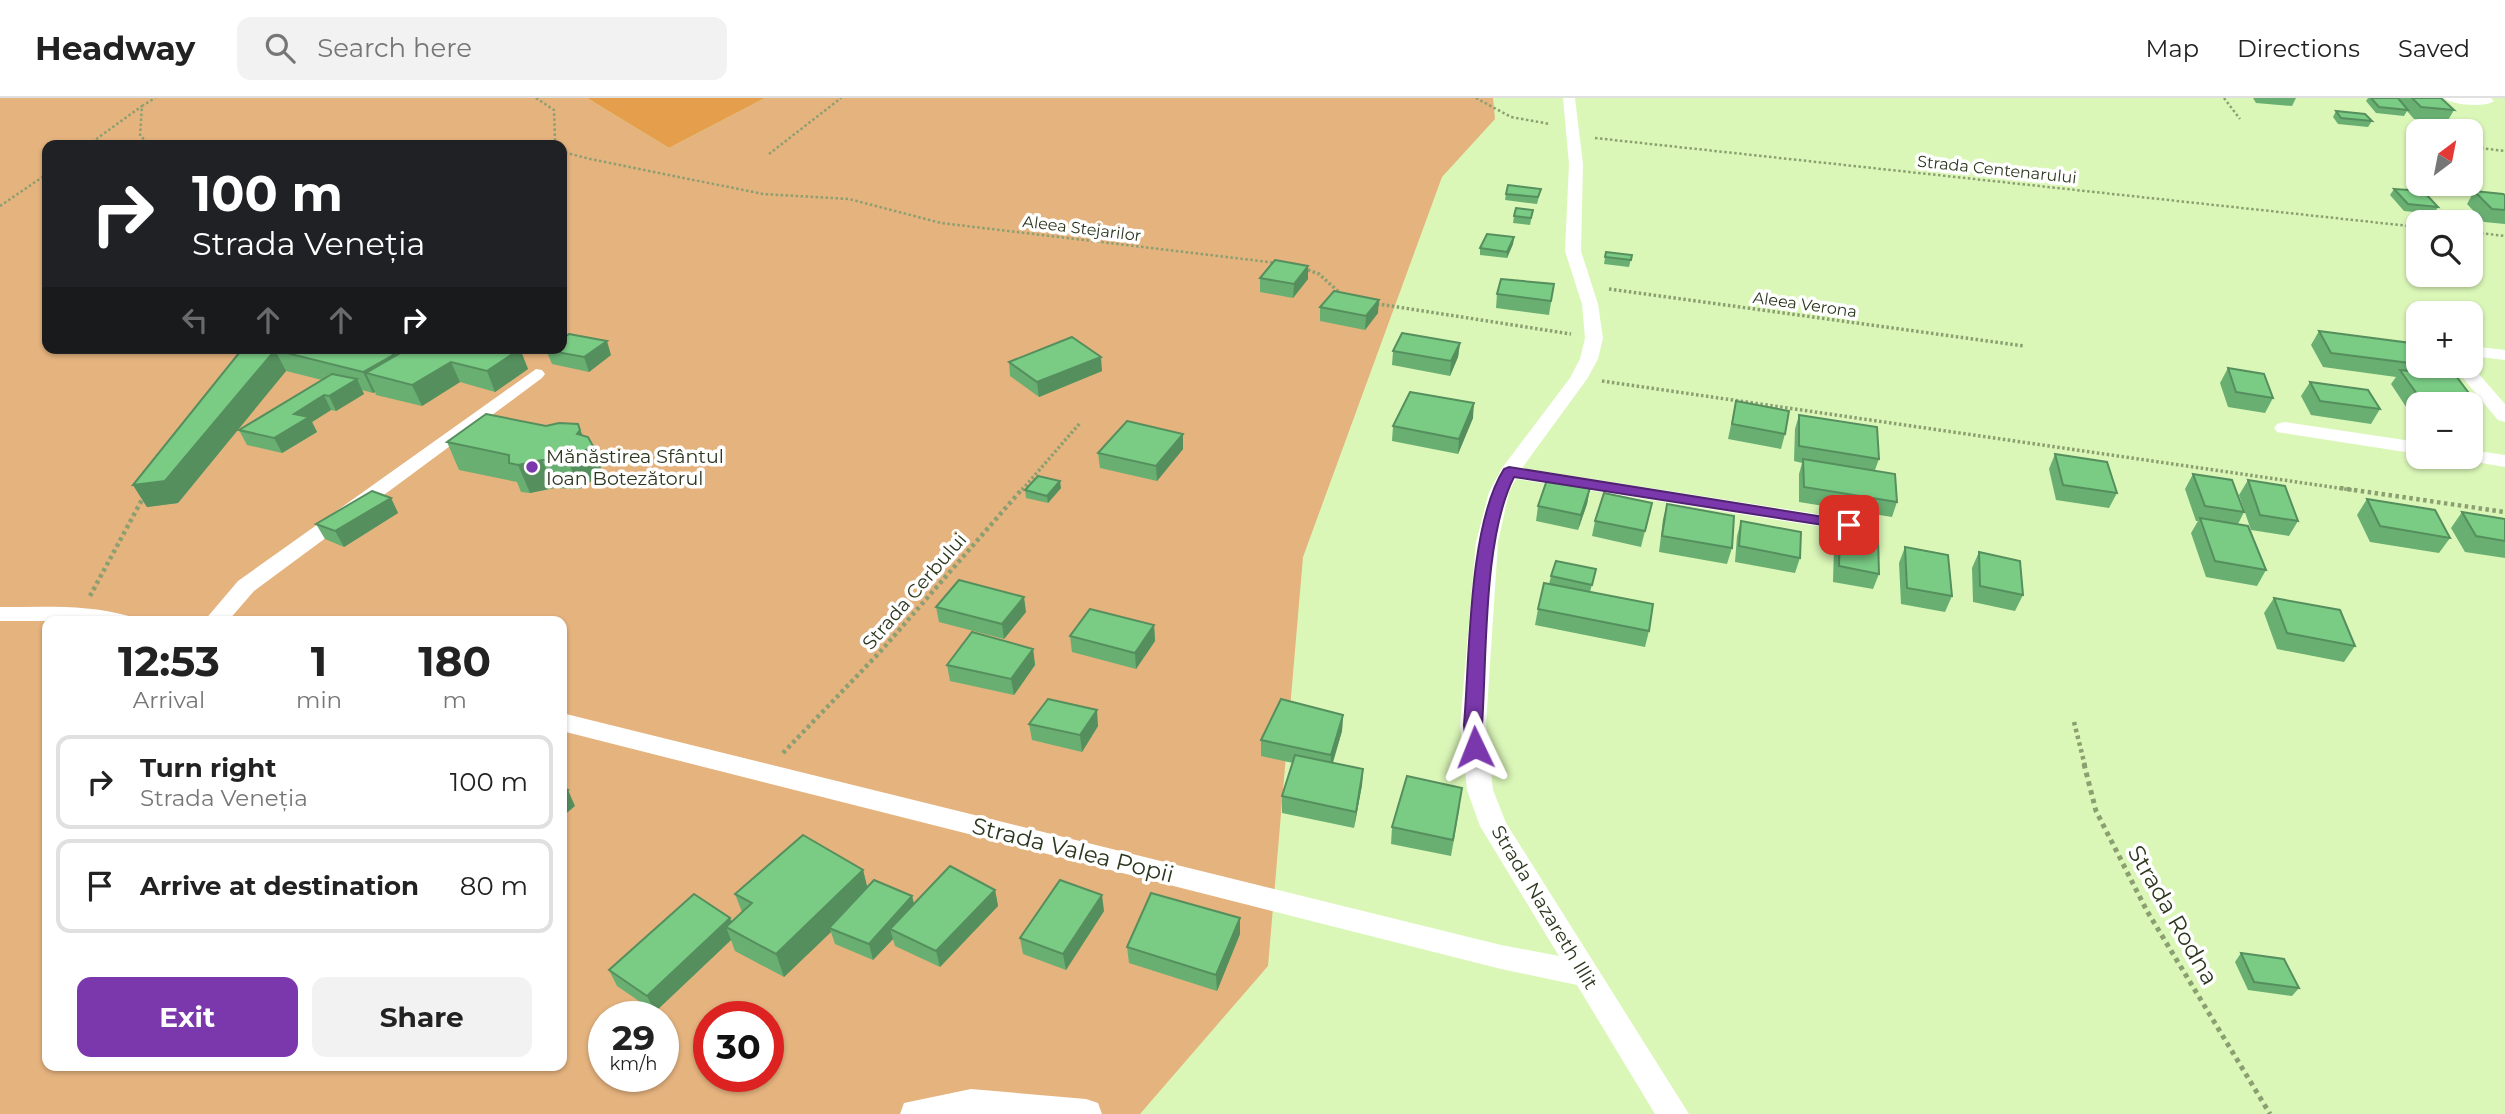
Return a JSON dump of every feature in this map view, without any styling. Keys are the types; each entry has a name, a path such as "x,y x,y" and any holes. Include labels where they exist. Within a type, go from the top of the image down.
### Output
{"street":[{"path":"1569,98 1576,164 1573,251 1594,338"},
{"path":"2449,98 2489,102"},
{"name":"Strada Nazareth Illit","path":"1594,338 1589,359 1578,379 1509,472 1499,492 1487,542 1473,725 1480,790 1494,826 1673,1114"},
{"path":"2483,352 2505,355"},
{"path":"219,616 246,586 536,374"},
{"path":"2472,378 2505,416"},
{"path":"2284,428 2406,446"},
{"path":"2483,458 2505,461"},
{"path":"1509,472 1849,525"},
{"path":"0,614 87,616"},
{"name":"Strada Valea Popii","path":"567,723 1501,957 1585,974"},
{"path":"916,1114 971,1104 1086,1114"}],"path":[{"path":"95,140 155,98"},
{"name":"Aleea Stejarilor","path":"536,98 554,110 555,140"},
{"path":"769,154 841,98"},
{"path":"1476,98 1511,117 1572,131"},
{"path":"2224,98 2240,119"},
{"path":"142,106 140,136 145,140"},
{"name":"Strada Centenarului","path":"1572,131 2406,226"},
{"path":"2483,148 2505,151"},
{"name":"Aleea Stejarilor","path":"567,153 763,194 849,199 942,223 1278,263"},
{"path":"0,206 42,177"},
{"path":"2483,233 2505,236"},
{"path":"1298,266 1319,274 1328,285 1344,295"},
{"name":"Aleea Verona","path":"1583,285 2024,346"},
{"path":"1362,301 1594,338"},
{"path":"1578,379 1698,393 2505,512"},
{"name":"Strada Cerbului","path":"764,773 880,652 1080,423"},
{"path":"80,615 134,510 150,489"},
{"name":"Strada Rodna","path":"2074,722 2096,811 2147,911 2270,1114"}],"shaded area":[{"path":"0,98 587,98 669,148 765,98 1493,98 1495,119 1442,177 1303,557 1268,966 1140,1114 0,1114"},
{"path":"587,98 765,98 669,148"}],"building":[{"path":"2371,98 2398,98 2408,110 2379,107"},
{"path":"2412,98 2441,98 2454,110 2421,107"},
{"path":"2336,111 2365,114 2372,121 2341,118"},
{"path":"1508,185 1541,189 1538,197 1506,194"},
{"path":"2394,189 2406,190 2406,196 2428,196 2438,207 2408,204"},
{"path":"2483,192 2505,195 2505,210 2492,209 2479,196 2483,196"},
{"path":"1516,208 1533,210 1531,218 1514,216"},
{"path":"1487,234 1514,237 1507,252 1480,248"},
{"path":"1606,252 1632,255 1631,260 1605,257"},
{"path":"1275,260 1308,266 1294,284 1260,278"},
{"path":"1501,279 1554,284 1551,301 1497,294"},
{"path":"1334,291 1379,300 1366,316 1320,307"},
{"path":"2319,331 2406,342 2406,362 2331,353"},
{"path":"1402,333 1460,343 1451,361 1393,351"},
{"path":"567,335 607,341 584,357 567,354"},
{"path":"1072,337 1101,357 1037,382 1009,362"},
{"path":"238,354 272,354 165,481 133,485"},
{"path":"291,354 395,354 363,372"},
{"path":"399,354 512,354 487,371 451,362 412,385 366,373"},
{"path":"2228,368 2264,374 2273,398 2236,392"},
{"path":"2400,370 2406,371 2406,378 2458,378 2468,392 2416,392"},
{"path":"332,374 357,379 294,414 309,417 274,438 239,430"},
{"path":"2310,382 2368,390 2380,409 2320,401"},
{"path":"1410,392 1474,403 1459,439 1393,426"},
{"path":"1736,401 1789,411 1785,434 1732,424"},
{"path":"486,414 546,426 559,423 578,424 580,430 577,434 588,437 593,446 568,460 542,460 518,465 509,463 509,455 447,442"},
{"path":"1799,415 1877,427 1879,459 1799,446"},
{"path":"1127,421 1183,434 1156,466 1098,453"},
{"path":"2055,454 2107,462 2117,493 2063,485"},
{"path":"1803,459 1895,474 1897,502 1804,487"},
{"path":"2193,474 2232,480 2244,512 2205,506"},
{"path":"1038,476 1060,481 1047,496 1025,490"},
{"path":"1547,480 1590,488 1581,515 1538,506"},
{"path":"2248,480 2285,486 2298,521 2260,515"},
{"path":"372,491 391,498 335,531 316,524"},
{"path":"1604,493 1652,503 1645,531 1595,521"},
{"path":"2367,499 2435,510 2450,538 2380,526"},
{"path":"1667,504 1734,516 1732,548 1662,536"},
{"path":"2462,512 2505,519 2505,541 2476,536"},
{"path":"2200,518 2248,526 2266,570 2215,561"},
{"path":"1741,521 1801,532 1800,558 1739,546"},
{"path":"1840,531 1878,539 1879,574 1839,566"},
{"path":"1905,547 1948,555 1952,596 1907,588"},
{"path":"1979,552 2020,561 2023,595 1980,586"},
{"path":"1556,561 1596,569 1592,585 1551,576"},
{"path":"959,580 1024,597 1002,624 936,607"},
{"path":"1544,583 1653,604 1649,631 1538,609"},
{"path":"2274,598 2340,610 2355,646 2287,633"},
{"path":"1090,609 1154,625 1135,653 1070,636"},
{"path":"972,632 1033,649 1011,679 947,665"},
{"path":"1048,699 1097,710 1080,735 1029,724"},
{"path":"1281,699 1343,715 1331,755 1261,740"},
{"path":"1295,755 1363,769 1356,812 1282,796"},
{"path":"1407,776 1462,788 1453,840 1392,827"},
{"path":"803,835 863,870 776,954 726,927 752,903 735,894"},
{"path":"950,866 995,890 936,951 890,929"},
{"path":"874,880 912,896 869,944 829,928"},
{"path":"1060,880 1102,895 1063,954 1020,938"},
{"path":"1151,893 1240,918 1216,975 1127,947"},
{"path":"694,894 730,918 647,996 609,970"},
{"path":"2241,953 2284,959 2299,988 2254,982"}],"place":[{"name":"Mănăstirea Sfântul Ioan Botezătorul","path":"532,467"}],"route":[{"path":"1475,747 1473,725 1487,542 1499,492 1509,472 1849,525"}]}
